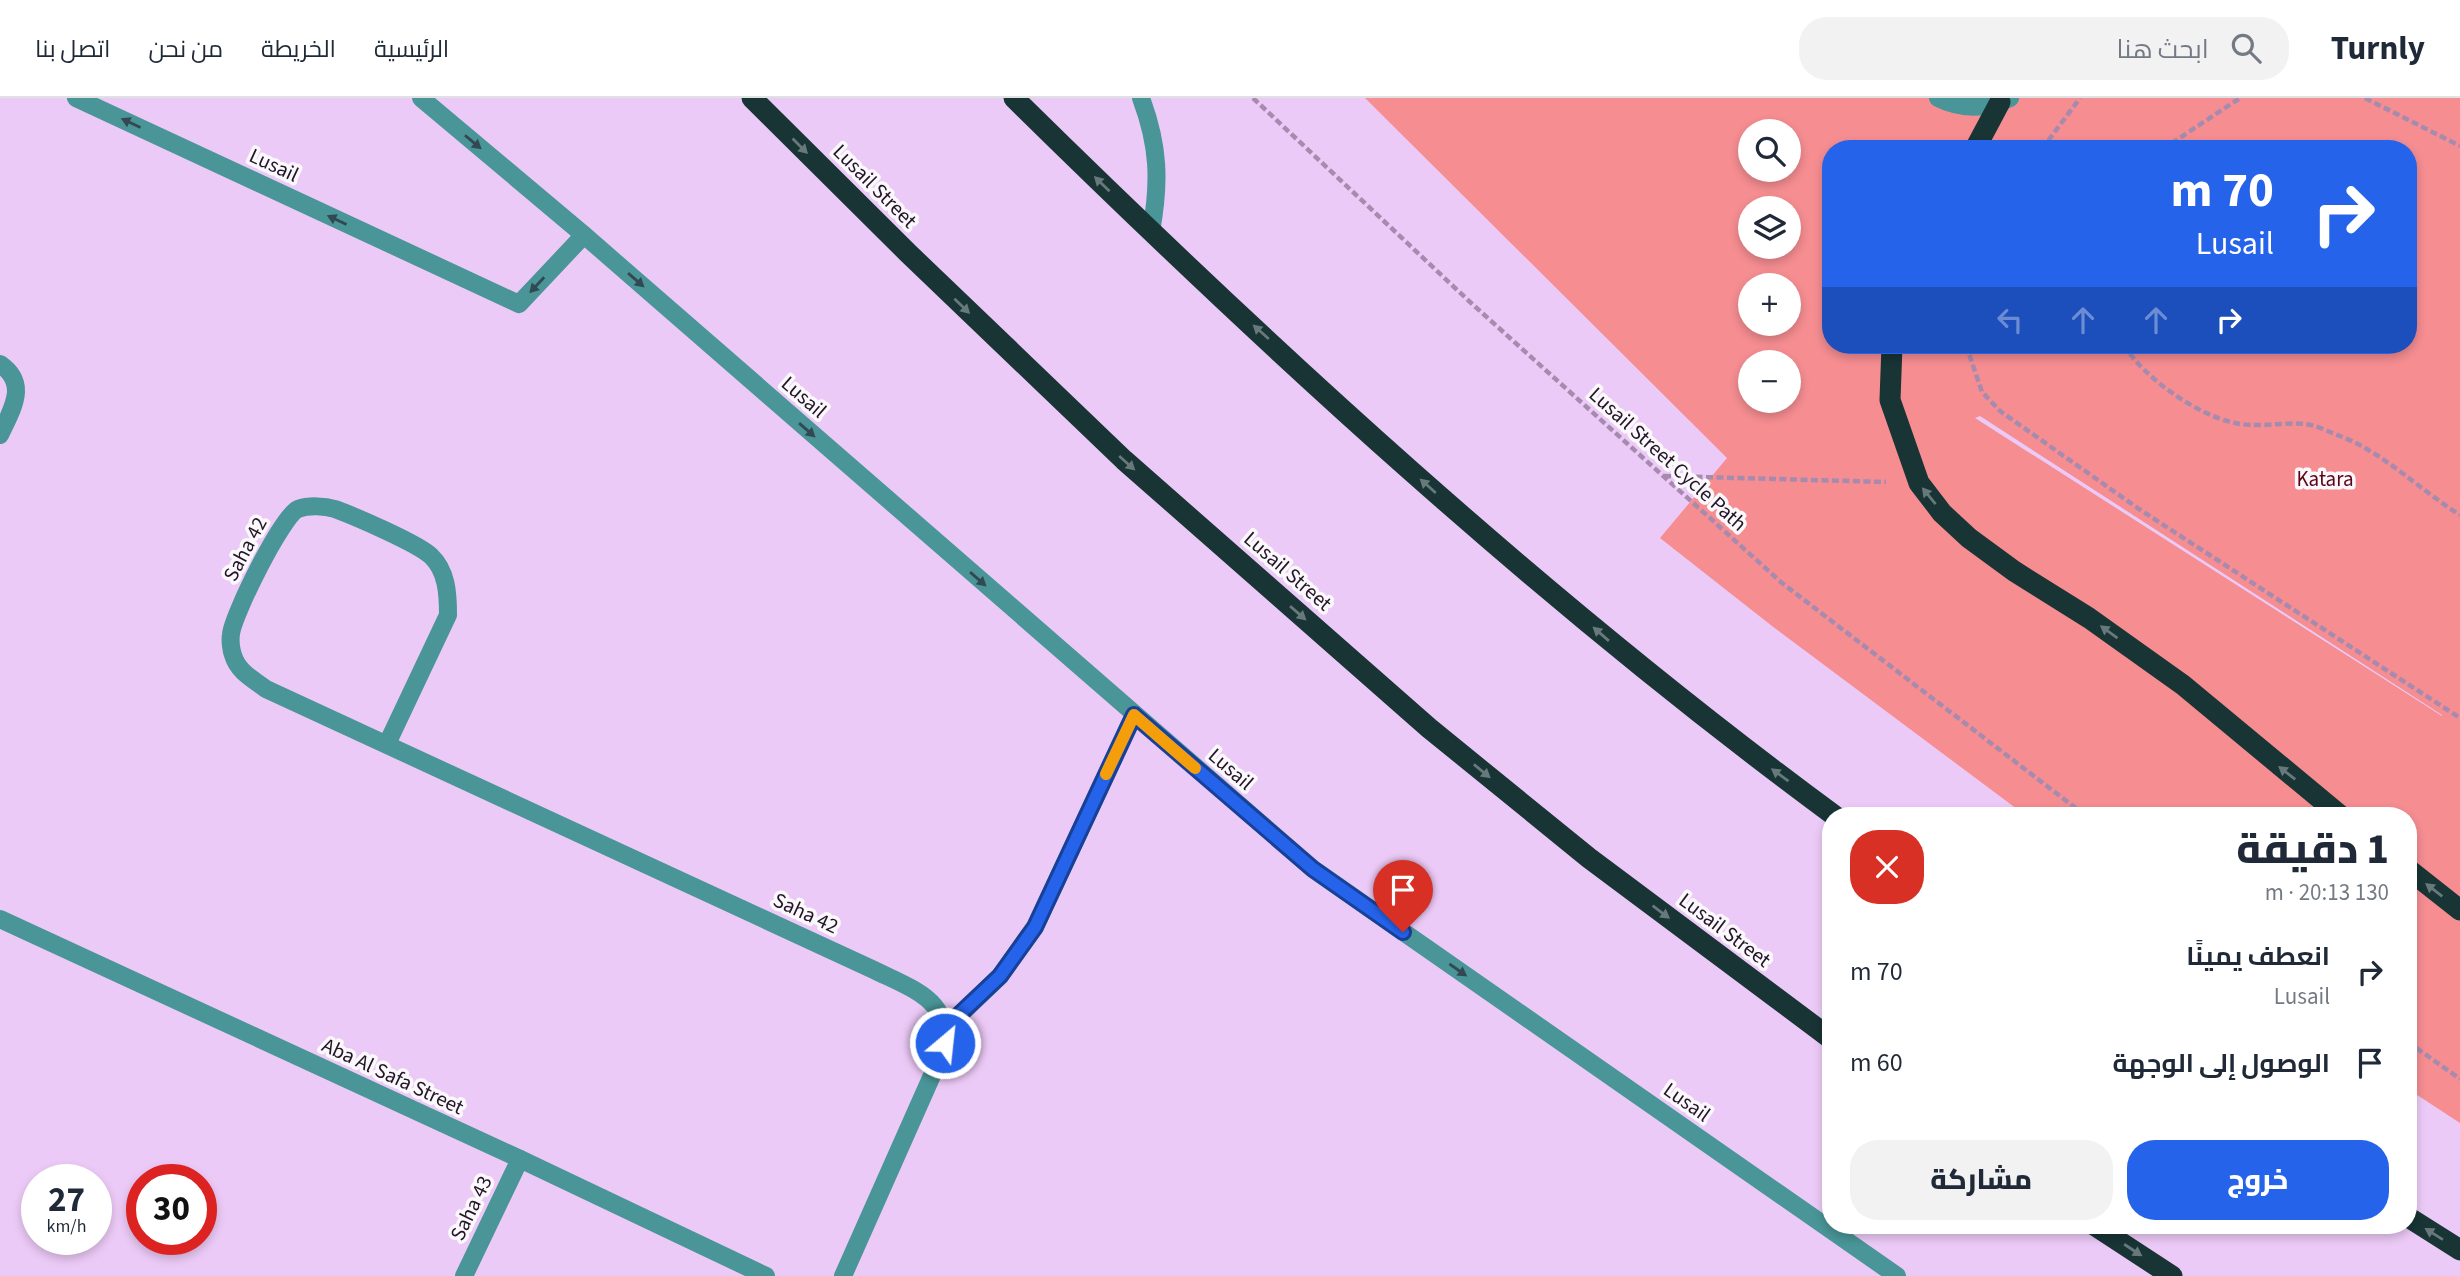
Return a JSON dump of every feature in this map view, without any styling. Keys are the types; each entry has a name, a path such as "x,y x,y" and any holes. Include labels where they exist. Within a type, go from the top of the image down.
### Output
{"highway":[{"name":"Lusail Street","path":"752,98 908,253 1124,460 1419,718 1589,858 1822,1032"},
{"path":"1014,98 1150,232 1434,491 1601,634 1746,750 1823,807"},
{"path":"1981,140 2005,100"},
{"path":"1892,354 1891,400 1919,483 1942,513 1969,538 2014,571 2089,618 2183,685 2330,807"},
{"path":"2417,876 2460,910"},
{"path":"2417,1223 2460,1250"},
{"path":"2108,1234 2172,1276"}],"street":[{"name":"Lusail","path":"76,98 519,304 584,235"},
{"name":"Lusail","path":"421,98 584,235 1313,869 1822,1224"},
{"path":"1141,98 1156,146 1156,204 1150,232"},
{"path":"1938,98 1959,106 1973,107 2005,100"},
{"path":"0,364 10,371 17,398 0,435"},
{"name":"Saha 42","path":"387,744 448,615 448,592 442,572 431,556 411,544 333,508 314,506 298,509 288,517 277,534 236,617 231,635 233,655 241,671 266,688 916,990 929,1000 939,1013 945,1028"},
{"path":"843,1276 938,1062 945,1043 945,1028 1000,976 1035,927 1134,715"},
{"name":"Aba Al Safa Street","path":"0,919 520,1159 766,1276"},
{"name":"Saha 43","path":"464,1276 520,1159"},
{"name":"Lusail","path":"1837,1234 1897,1276"}],"path":[{"name":"Lusail Street Cycle Path","path":"1252,98 1460,293 1782,583 2074,807"},
{"path":"2049,140 2080,98"},
{"path":"2177,140 2240,98"},
{"path":"2365,98 2460,146"},
{"path":"1969,354 1982,392 2000,411 2139,509 2460,718"},
{"path":"2133,354 2167,390 2210,415 2237,423 2306,424 2343,437 2370,451 2460,515"},
{"path":"1663,476 1919,483"},
{"path":"2417,1048 2460,1079"}],"green space":[{"name":"Katara","path":"1365,98 2460,98 2460,1123 2417,1095 2417,807 2014,807 1772,626 1660,538 1727,458","holes":["1980,416 2442,715 2442,716 1975,418"]}],"slow traffic":[{"path":"1106,774 1134,715 1195,768"}],"route":[{"path":"945,1043 945,1028 1000,976 1035,927 1134,715 1313,869 1403,932"}]}
